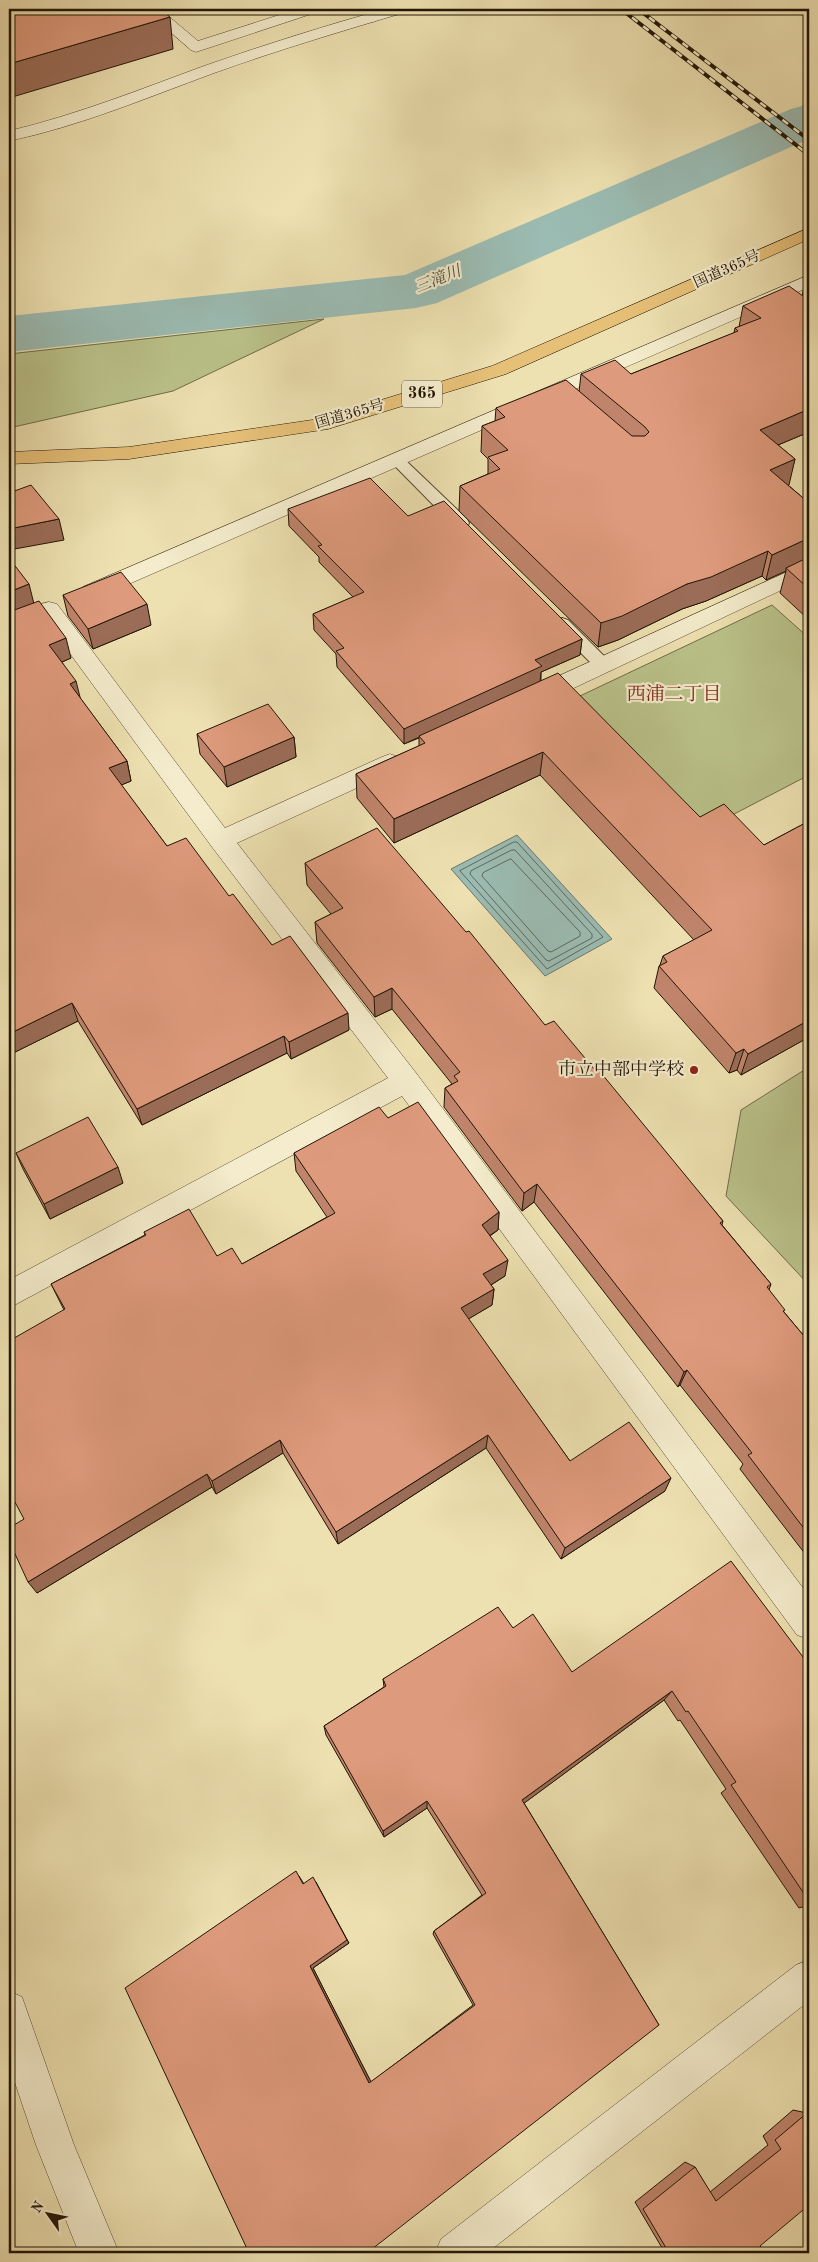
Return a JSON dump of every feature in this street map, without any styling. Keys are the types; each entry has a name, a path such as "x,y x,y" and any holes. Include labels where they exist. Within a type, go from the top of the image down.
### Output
{"highway":[{"name":"国道365号","path":"9,458 129,453 321,424 500,370 809,233"}],"street":[{"path":"151,9 196,46 312,9"},
{"path":"9,136 56,125 109,108 208,70 368,13 401,9"},
{"path":"809,280 783,299 563,396 398,460 57,606 221,840 406,1081 809,1623"},
{"path":"515,706 809,569"},
{"path":"221,840 408,755"},
{"path":"9,1295 406,1081"},
{"path":"455,2253 809,1978"},
{"path":"9,2010 54,2145 99,2253"}],"lane":[{"path":"398,460 473,535"},
{"path":"549,611 604,666"}],"green space":[{"path":"324,319 173,391 9,428 9,354"},
{"path":"772,605 809,638 809,775 692,836 563,704"},
{"path":"809,1067 809,1285 726,1196 741,1110"}],"water":[{"path":"517,835 612,939 545,976 451,869"}],"building":[{"path":"9,9 160,9 170,17 9,64"},
{"path":"789,286 809,299 809,409 760,430 795,459 770,470 809,503 809,538 772,555 768,551 711,577 687,584 622,616 601,623 460,486 500,469 488,457 508,450 482,426 505,417 496,408 566,380 632,436 645,436 649,432 645,427 581,374 615,360 631,374 738,331 735,328 761,318 743,306"},
{"path":"370,478 408,516 444,501 582,639 535,660 542,666 404,729 336,651 344,648 313,614 364,592 318,546 322,545 288,509"},
{"path":"31,485 59,519 9,529 9,493"},
{"path":"809,557 809,589 786,568"},
{"path":"9,558 29,584 9,592"},
{"path":"121,572 147,604 88,629 63,595"},
{"path":"39,601 66,638 49,645 76,681 70,684 127,761 109,768 167,846 186,838 229,896 233,894 272,945 290,936 348,1013 289,1042 284,1036 137,1109 72,1003 9,1034 9,612"},
{"path":"558,673 700,817 724,804 764,845 809,821 809,1020 748,1054 744,1049 736,1053 659,966 667,962 663,956 712,930 543,752 394,819 356,774 425,743 419,736"},
{"path":"268,704 294,737 224,767 197,734"},
{"path":"377,828 466,932 469,931 545,1025 554,1021 595,1070 597,1068 723,1221 720,1223 771,1284 767,1287 785,1310 783,1311 809,1342 809,1535 748,1455 752,1453 687,1370 684,1372 537,1184 524,1193 445,1088 458,1081 454,1076 460,1072 392,988 374,997 315,922 343,908 305,863"},
{"path":"418,1102 499,1212 482,1225 508,1260 483,1274 494,1289 461,1308 570,1461 629,1422 671,1478 565,1548 488,1435 336,1532 280,1440 212,1481 207,1474 28,1582 9,1541 9,1528 24,1519 9,1491 9,1341 65,1309 51,1284 146,1235 144,1232 189,1209 217,1256 232,1248 242,1264 335,1213 294,1153 379,1107 388,1118"},
{"path":"88,1117 118,1167 44,1204 16,1153"},
{"path":"731,1561 809,1665 809,1901 731,1785 736,1782 688,1711 686,1712 672,1691 522,1800 659,2025 367,2253 249,2253 125,1988 296,1871 303,1884 313,1877 347,1940 310,1966 369,2083 475,2005 434,1931 486,1893 427,1801 383,1831 324,1726 386,1686 383,1679 498,1607 513,1628 533,1614 572,1672"},
{"path":"807,2113 809,2117 809,2205 760,2246 765,2253 669,2253 643,2209 695,2167 716,2201 781,2149 775,2140"}],"waterway":[{"name":"三滝川","path":"9,334 416,291 809,120"}],"railway":[{"path":"621,9 809,155"},
{"path":"638,9 809,140"}],"place":[{"name":"市立中部中学校","path":"694,1070"}],"district":[{"name":"西浦二丁目","path":"674,695"}]}
